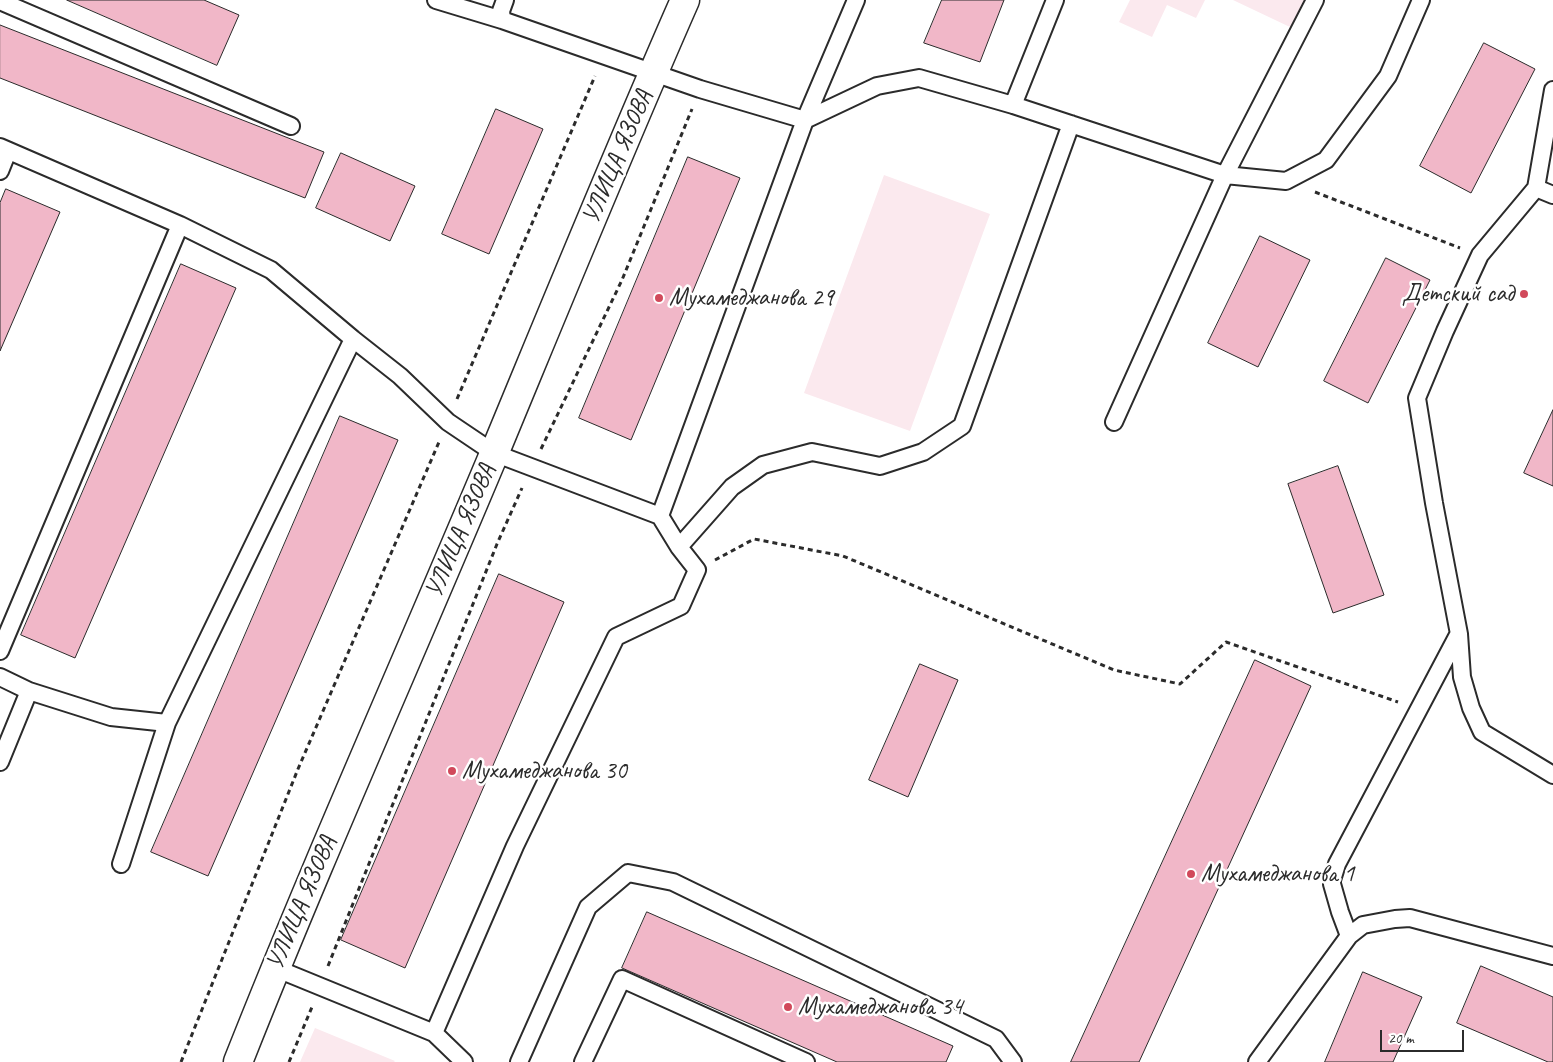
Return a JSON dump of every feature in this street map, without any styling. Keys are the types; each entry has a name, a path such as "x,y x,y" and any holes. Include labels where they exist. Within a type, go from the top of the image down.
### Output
{"street":[{"name":"УЛИЦА ЯЗОВА","path":"238,1062 275,968 685,0"}],"lane":[{"path":"436,0 502,20 700,89 804,120 877,86 919,78 1013,105 1225,175 1286,181 1326,160 1388,76 1421,0"},
{"path":"502,20 501,11 505,0"},
{"path":"660,516 804,120 856,0"},
{"path":"1013,105 1055,0"},
{"path":"1114,422 1225,175 1315,0"},
{"path":"0,1 290,126"},
{"path":"1553,90 1536,188 1480,255 1417,398 1434,503 1459,634 1462,677 1471,708 1482,732 1553,775"},
{"path":"679,547 732,487 763,465 812,452 880,466 923,452 962,426 1071,124"},
{"path":"0,171 4,149 180,225 271,270 400,376 448,422 494,453 660,516 679,547 697,570 681,606 616,637 514,846 434,1033"},
{"path":"1536,188 1553,195"},
{"path":"0,651 180,225"},
{"path":"121,864 167,723 353,339"},
{"path":"1349,936 1340,912 1332,880 1338,864 1459,634"},
{"path":"0,677 29,691 111,717 167,723"},
{"path":"0,762 29,691"},
{"path":"518,1062 588,908 628,874 673,882 996,1039 1013,1062"},
{"path":"1257,1062 1349,936 1363,925 1410,918 1550,953"},
{"path":"275,968 434,1033 464,1062"},
{"path":"583,1062 622,979 806,1062"}],"path":[{"path":"181,1062 298,769 604,56"},
{"path":"290,1062 497,544 622,280 700,89"},
{"path":"1286,181 1480,255"},
{"path":"697,570 754,539 843,556 1114,670 1180,684 1226,642 1419,709"}],"shaded area":[{"path":"1130,0 1205,0 1196,18 1167,5 1152,37 1119,22"},
{"path":"1233,0 1306,0 1292,28"},
{"path":"884,175 990,214 910,431 804,393"},
{"path":"315,1028 395,1061 300,1062"}],"building":[{"path":"67,0 204,0 239,15 217,65"},
{"path":"942,0 1004,0 980,62 924,43"},
{"path":"0,25 324,152 305,198 0,78"},
{"path":"1484,43 1535,69 1471,193 1420,166"},
{"path":"496,109 543,129 489,254 442,234"},
{"path":"341,153 415,186 390,241 316,208"},
{"name":"Мухамеджанова 29","path":"688,157 740,178 631,440 579,418"},
{"path":"6,189 60,212 0,351 0,203"},
{"path":"1260,236 1310,260 1258,367 1208,343"},
{"path":"1386,258 1430,280 1368,403 1324,381"},
{"path":"181,264 236,288 75,658 21,635"},
{"path":"1553,410 1553,486 1524,473"},
{"path":"340,416 398,440 208,876 151,852"},
{"path":"1338,466 1384,595 1333,613 1288,484"},
{"name":"Мухамеджанова 30","path":"499,574 564,602 405,968 341,940"},
{"name":"Мухамеджанова 1","path":"1255,660 1311,686 1139,1062 1071,1062"},
{"path":"920,664 958,680 908,797 869,780"},
{"name":"Мухамеджанова 34","path":"647,912 953,1046 946,1062 837,1062 622,968"},
{"path":"1481,966 1553,997 1553,1062 1548,1062 1457,1023"},
{"path":"1363,972 1422,997 1393,1062 1325,1062"}],"place":[{"name":"Детский сад","path":"1524,294"},
{"name":"Мухамеджанова 29","path":"659,298"},
{"name":"Мухамеджанова 30","path":"452,771"},
{"name":"Мухамеджанова 1","path":"1191,874"},
{"name":"Мухамеджанова 34","path":"788,1007"}]}
